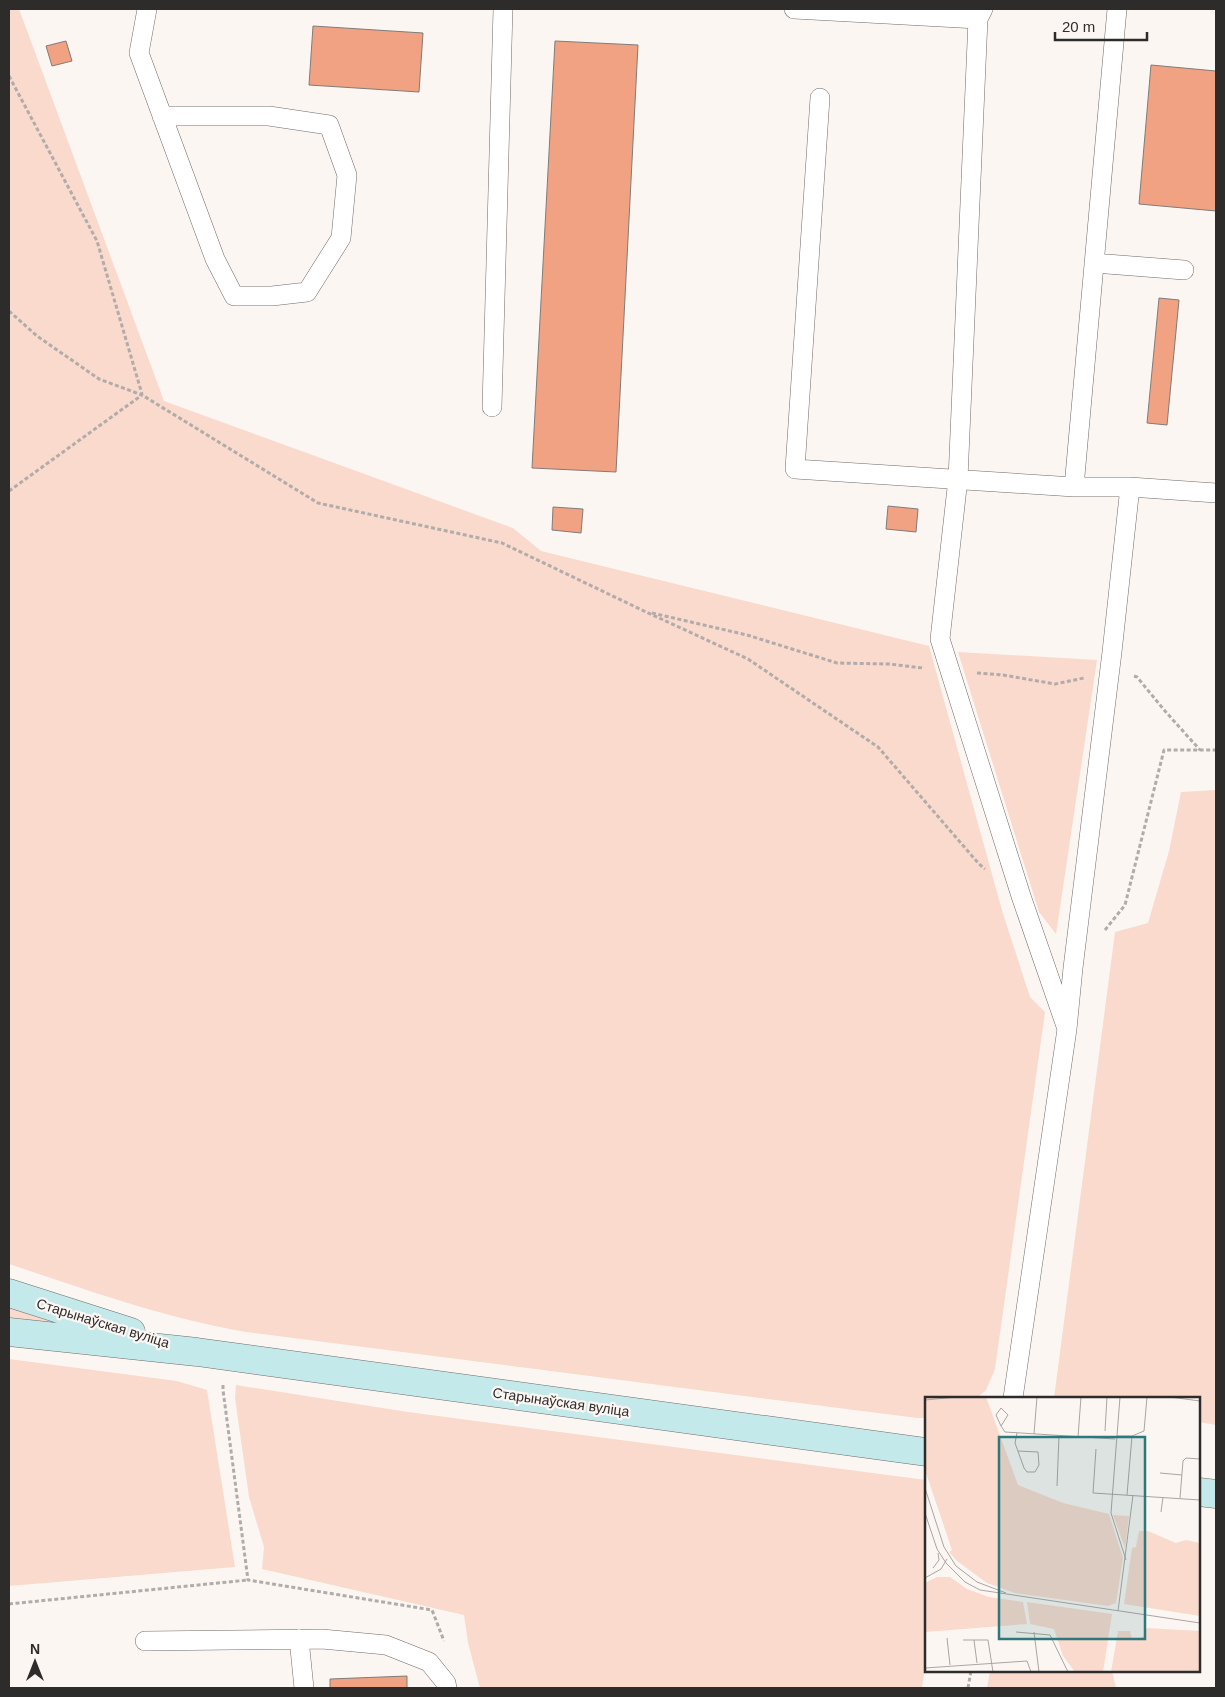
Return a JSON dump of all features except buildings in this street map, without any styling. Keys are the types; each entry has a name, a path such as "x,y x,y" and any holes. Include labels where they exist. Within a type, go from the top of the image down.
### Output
{"main road":[{"name":"Старынаўская вуліца","path":"9,1294 78,1317 197,1352"},
{"name":"Старынаўская вуліца","path":"9,1332 197,1352 925,1452"},
{"path":"1200,1492 1216,1494"}],"lane":[{"path":"147,9 139,53 162,116 215,259 234,296 272,296 307,292 341,238 347,175 330,124 269,116 162,116"},
{"path":"492,407 503,9"},
{"path":"794,9 980,14 958,479 940,639 1021,896 1067,1029"},
{"path":"1074,487 1117,9"},
{"path":"820,98 795,469 1074,487 1130,487 1216,493"},
{"path":"1094,263 1184,270"},
{"path":"1013,1397 1067,1029 1130,487"},
{"path":"299,1639 304,1688"},
{"path":"145,1641 322,1639 386,1645 429,1662 446,1683 447,1688"}],"path":[{"path":"9,76 97,241 142,395"},
{"path":"9,310 37,336 99,379 142,395 318,503 502,543 748,659 878,747 979,864 986,869"},
{"path":"9,491 142,395"},
{"path":"1102,933 1125,905 1164,750 1216,750"},
{"path":"228,1357 223,1390 248,1580"},
{"path":"9,1604 248,1580 432,1610 446,1645"},
{"path":"968,1688 971,1672"}],"shaded area":[{"path":"9,9 19,9 164,401 513,528 541,551 929,646 1003,914 1030,997 1045,1012 995,1369 986,1390 978,1397 925,1397 925,1418 246,1332 156,1311 9,1264"},
{"path":"958,652 1097,660 1056,934 1039,912"},
{"path":"1216,790 1216,1425 1200,1422 1200,1397 1054,1397 1115,932 1148,923 1169,851 1181,792"},
{"path":"9,1307 57,1324 9,1319"},
{"path":"9,1359 177,1381 207,1390 235,1567 9,1586"},
{"path":"236,1385 408,1412 925,1480 925,1667 922,1688 480,1688 468,1643 464,1615 262,1569 264,1547 249,1497 235,1398"},
{"path":"990,1672 1112,1672 1116,1688 987,1688"}]}
